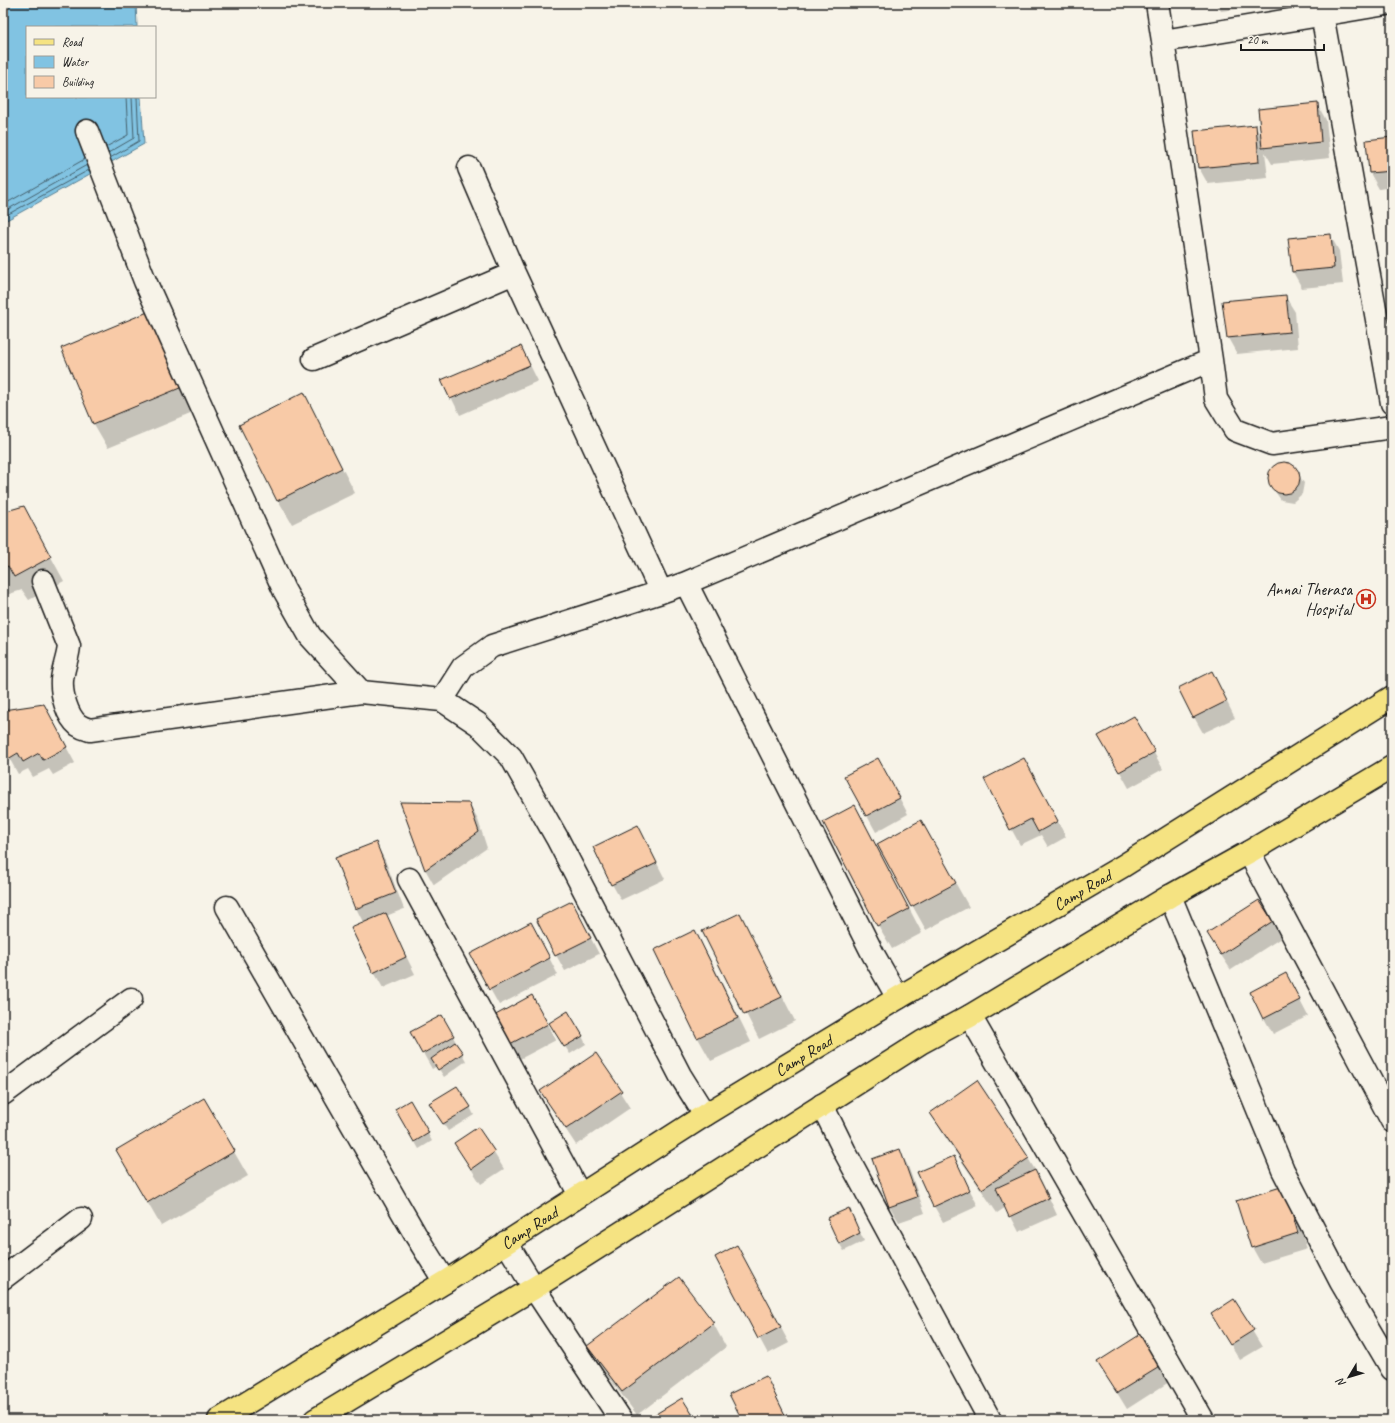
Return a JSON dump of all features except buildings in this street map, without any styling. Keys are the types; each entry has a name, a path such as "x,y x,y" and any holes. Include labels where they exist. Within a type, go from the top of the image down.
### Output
{"main road":[{"name":"Camp Road","path":"219,1420 445,1282 705,1114 898,998 1123,866 1392,697"},
{"path":"315,1420 534,1288 922,1042 970,1016 1170,896 1249,852 1392,767"}],"street":[{"path":"1157,3 1216,399 1235,430 1272,444 1392,427"},
{"path":"1163,41 1321,9 1392,3"},
{"path":"1321,9 1392,403"},
{"path":"87,131 145,281 284,590 310,636 361,692"},
{"path":"469,168 514,273 661,592"},
{"path":"314,359 514,273"},
{"path":"442,700 464,667 492,646 661,592 1211,360"},
{"path":"43,581 69,646 62,680 65,702 71,717 79,726 90,730 361,692 442,700 478,724 511,757 557,838 680,1075 705,1114"},
{"path":"686,582 873,954 898,998"},
{"path":"1249,852 1392,1120"},
{"path":"409,879 580,1195"},
{"path":"1170,896 1282,1170 1341,1282 1392,1369"},
{"path":"227,907 415,1234 445,1282"},
{"path":"3,1094 131,999"},
{"path":"970,1016 1203,1420"},
{"path":"822,1105 845,1152 990,1420"},
{"path":"3,1278 81,1219"},
{"path":"506,1242 534,1288 621,1420"}],"water":[{"path":"3,3 136,3 137,26 26,26 26,98 141,98 144,144 3,222"}],"place":[{"name":"Annai Therasa Hospital","path":"1366,599"}]}
